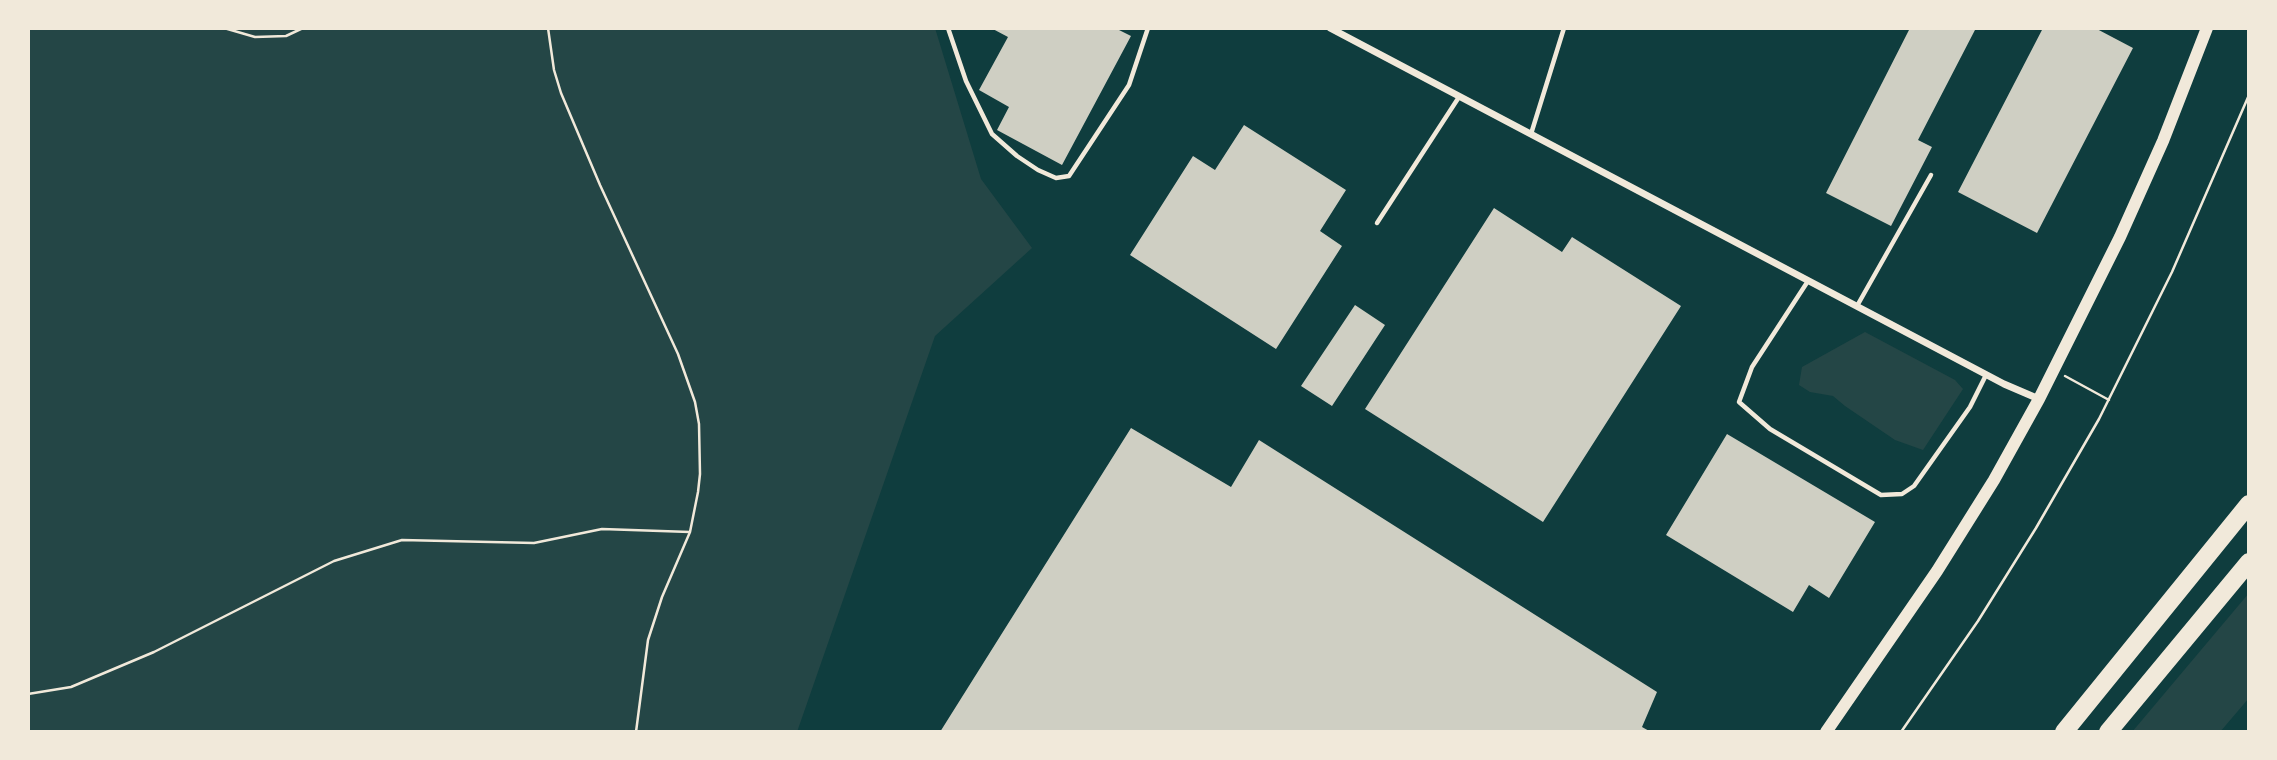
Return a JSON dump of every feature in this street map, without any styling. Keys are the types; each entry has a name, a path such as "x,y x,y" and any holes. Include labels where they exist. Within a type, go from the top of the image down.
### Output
{"highway":[{"path":"2064,732 2249,504"},
{"path":"2108,732 2249,562"}],"street":[{"path":"1330,28 1856,307 2039,399"},
{"path":"1826,732 1937,571 2039,399 2120,237 2207,28"}],"lane":[{"path":"948,28 966,81 992,134 1017,156 1056,178 1069,176 1129,85 1148,28"},
{"path":"1531,135 1564,28"},
{"path":"1377,223 1459,97"},
{"path":"1856,307 1931,175"},
{"path":"1809,280 1752,367 1739,402 1770,429 1881,495 1902,494 1914,486 1969,407 1986,374"}],"path":[{"path":"224,28 255,37 286,36 303,28"},
{"path":"548,28 554,70 561,93 669,332 695,402 699,424 700,474 690,532 662,597 648,640 636,732"},
{"path":"1901,732 1986,610 2109,400 2172,272 2249,95"},
{"path":"2054,370 2109,400"},
{"path":"28,694 71,687 153,652 334,561 402,540 534,543 602,529 690,532"}],"shaded area":[{"path":"28,28 935,28 981,179 1032,248 935,336 797,732 28,732"},
{"path":"1865,332 1955,380 1963,389 1923,450 1895,440 1833,396 1810,392 1799,385 1802,367"},
{"path":"2249,593 2249,698 2220,732 2132,732"}],"building":[{"path":"991,28 1115,28 1131,36 1062,165 997,130 1009,107 979,90 1008,37"},
{"path":"1910,28 1976,28 1918,140 1932,147 1891,226 1826,193"},
{"path":"2043,28 2095,28 2133,48 2037,233 1958,192"},
{"path":"1244,125 1346,190 1320,231 1342,246 1276,349 1130,255 1193,156 1215,170"},
{"path":"1494,208 1562,252 1572,237 1681,306 1543,522 1365,409"},
{"path":"1355,305 1385,325 1332,406 1301,386"},
{"path":"1131,428 1231,487 1259,440 1657,692 1642,727 1651,732 940,732"},
{"path":"1727,434 1875,522 1829,598 1809,585 1793,612 1666,535"}]}
